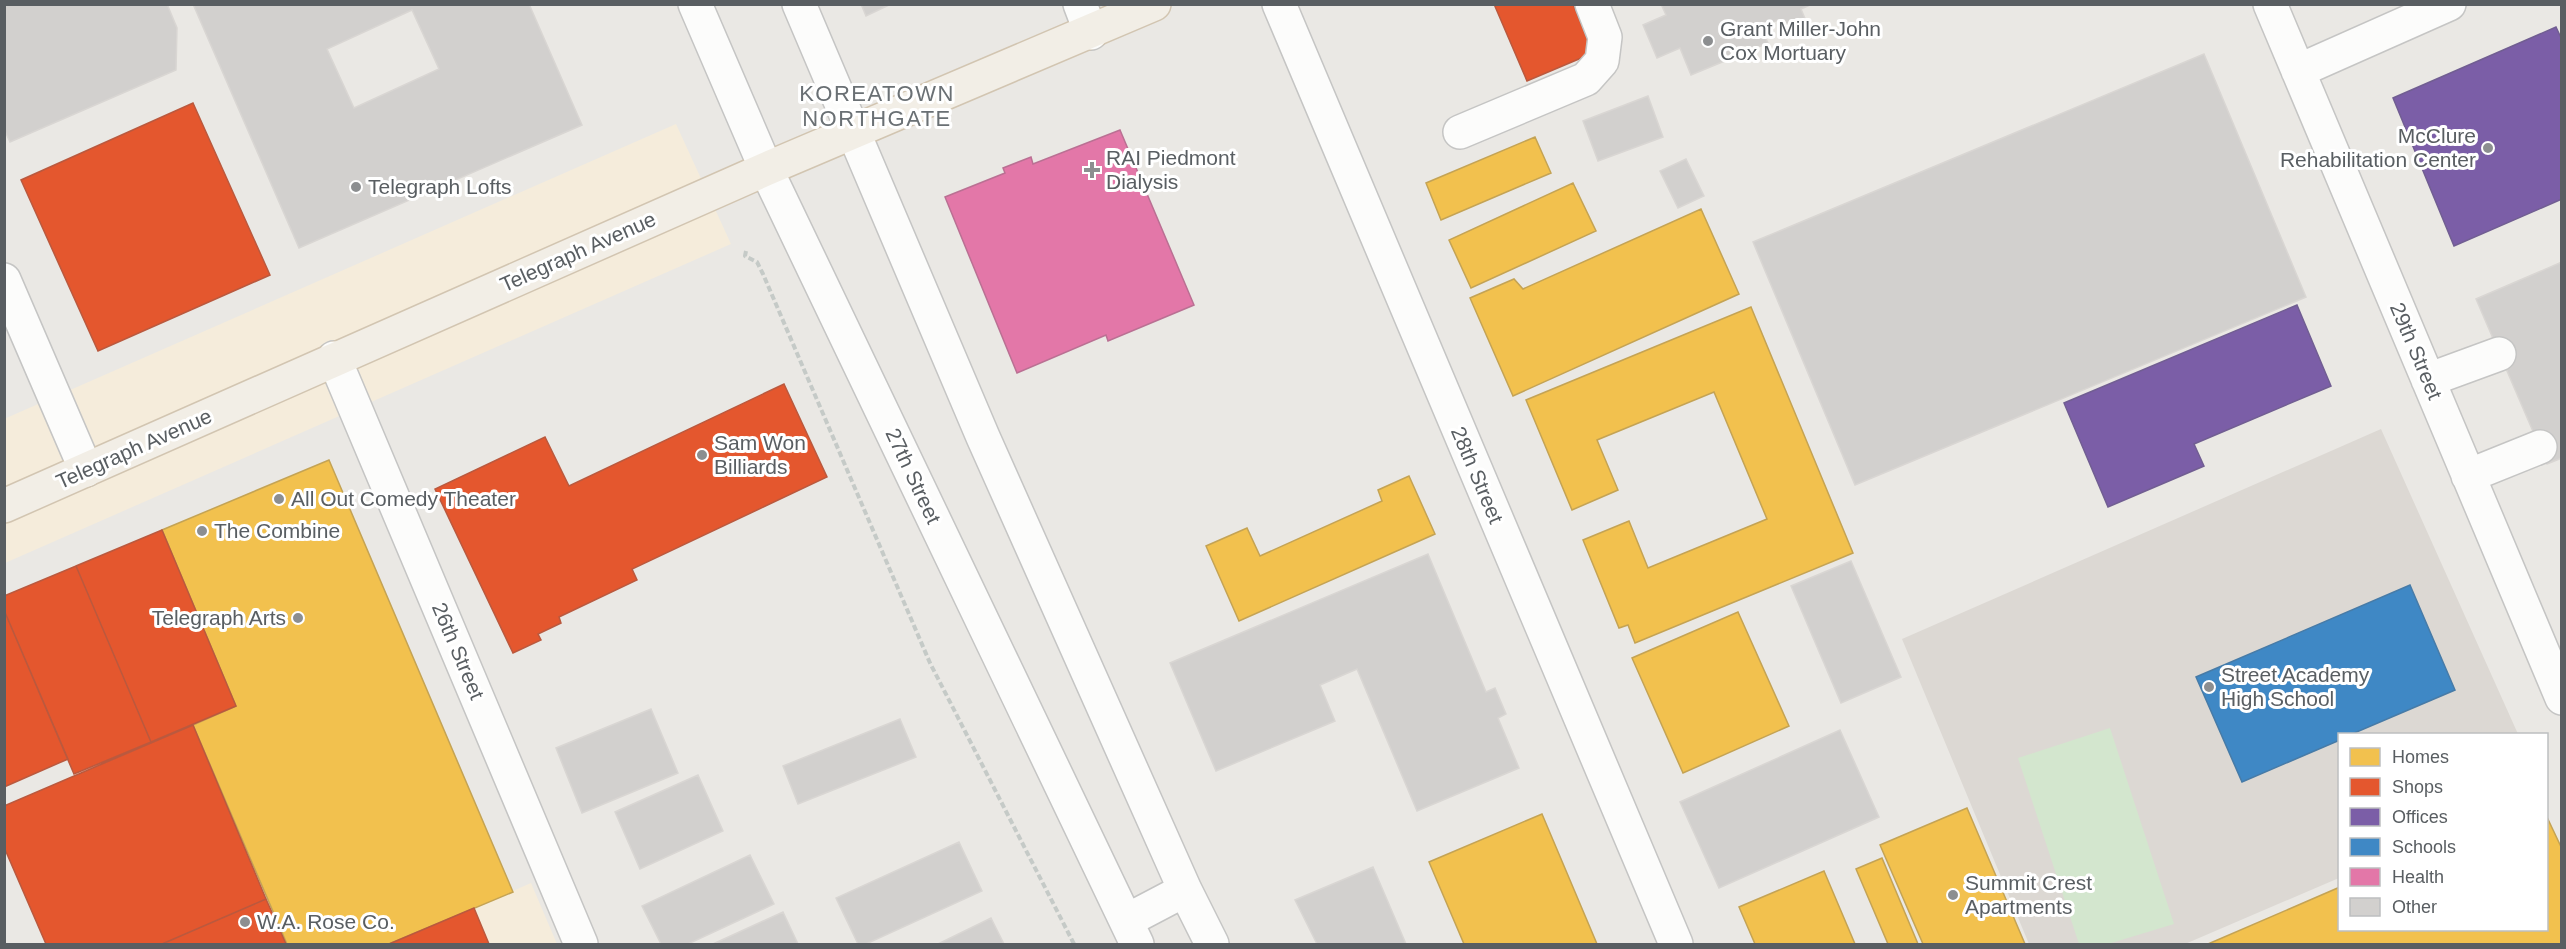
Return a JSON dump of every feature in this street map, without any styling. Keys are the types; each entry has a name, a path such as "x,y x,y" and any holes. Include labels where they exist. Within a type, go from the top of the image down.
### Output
{"main road":[{"name":"Telegraph Avenue","path":"4,506 334,358 853,132 1086,19 1154,4"}],"street":[{"name":"27th Street","path":"695,4 766,169 1131,933"},
{"path":"799,4 983,437 1185,890 1212,945"},
{"name":"28th Street","path":"1279,4 1676,945"},
{"path":"1460,132 1586,79 1602,61 1605,37 1592,4"},
{"name":"29th Street","path":"2270,4 2562,698"},
{"path":"2298,71 2449,4"},
{"path":"4,280 86,470"},
{"path":"2428,380 2499,354"},
{"name":"26th Street","path":"334,358 581,945"},
{"path":"2468,476 2540,447"},
{"path":"1131,933 1185,890"}],"path":[{"path":"746,251 745,256 757,262 763,274 930,663 1074,945"}],"shaded area":[{"path":"676,124 731,244 5,563 4,419"},
{"name":"Street Academy High School","path":"2381,429 2518,733 2338,733 2338,878 2185,944 2029,944 1902,639"},
{"path":"531,883 557,944 389,944"}],"green space":[{"path":"2110,728 2174,924 2108,944 2079,944 2018,758"}],"building: Homes":[{"path":"1535,137 1551,173 1441,220 1426,183"},
{"path":"1573,183 1596,231 1471,288 1449,240"},
{"path":"1701,209 1739,294 1513,396 1470,298 1514,279 1523,289"},
{"path":"1751,307 1853,553 1635,643 1628,625 1619,628 1583,540 1629,521 1648,568 1767,519 1714,392 1597,440 1618,490 1572,510 1526,400"},
{"name":"Telegraph Arts","path":"329,460 513,892 389,944 287,944 193,725 236,706 162,530"},
{"path":"1409,476 1435,534 1239,621 1206,546 1247,528 1260,556 1382,501 1378,490"},
{"path":"1738,612 1789,726 1683,773 1632,658"},
{"name":"Summit Crest Apartments","path":"1967,808 2025,944 1923,944 1880,845"},
{"path":"1542,814 1597,944 1464,944 1429,862"},
{"path":"2548,819 2562,849 2562,944 2208,944 2338,888 2338,931 2548,931"},
{"path":"1882,858 1918,944 1888,944 1856,869"},
{"path":"1824,871 1855,944 1755,944 1739,907"}],"building: Shops":[{"path":"1494,4 1573,4 1593,53 1527,81"},
{"path":"193,103 270,275 98,351 21,180"},
{"path":"784,384 827,477 632,569 637,580 559,617 561,623 538,634 541,640 513,653 435,489 545,437 569,486"},
{"path":"162,530 236,706 151,742 76,566"},
{"path":"76,566 151,742 74,774 4,610 4,596"},
{"path":"4,610 68,759 4,787"},
{"path":"193,725 266,899 162,944 46,944 4,847 4,806"},
{"name":"W.A. Rose Co.","path":"266,899 286,944 162,944"},
{"path":"474,908 489,944 389,944"}],"building: Offices":[{"name":"McClure Rehabilitation Center","path":"2556,27 2562,40 2562,199 2454,246 2393,98"},
{"path":"2297,305 2331,386 2194,444 2204,466 2108,507 2064,403"}],"building: Schools":[{"path":"2410,585 2455,690 2354,733 2338,733 2338,741 2242,782 2196,677"}],"building: Health":[{"path":"1120,130 1194,305 1108,341 1106,335 1017,373 945,197 1005,173 1003,168 1031,157 1033,164"}],"building: Other":[{"path":"4,4 167,4 177,28 176,70 10,142 4,129"},
{"name":"Telegraph Lofts","path":"193,4 529,4 582,125 299,248","holes":["412,10 439,69 354,108 327,49"]},
{"path":"861,4 891,4 866,16"},
{"name":"Grant Miller-John Cox Mortuary","path":"1661,4 1812,4 1801,9 1809,28 1786,38 1778,20 1761,27 1768,43 1691,75 1680,48 1657,58 1643,25 1666,15"},
{"path":"2204,54 2306,297 1855,485 1753,242"},
{"path":"1648,96 1663,137 1598,161 1583,121"},
{"path":"1686,159 1704,196 1678,208 1660,171"},
{"path":"2562,262 2562,458 2547,464 2476,299"},
{"path":"1428,554 1486,692 1495,688 1506,714 1498,718 1519,768 1417,811 1357,669 1320,685 1335,721 1216,771 1170,663"},
{"path":"1851,561 1901,677 1841,703 1791,586"},
{"path":"651,709 678,773 582,813 556,748"},
{"path":"900,719 916,757 798,804 783,766"},
{"path":"1840,730 1879,817 1719,888 1680,802"},
{"path":"698,775 723,831 640,869 615,812"},
{"path":"959,842 982,891 866,944 858,944 836,898"},
{"path":"750,855 774,904 688,944 661,944 642,906"},
{"path":"1373,867 1406,944 1317,944 1295,900"},
{"path":"783,912 798,944 713,944"},
{"path":"991,918 1004,944 938,944"}],"place":[{"name":"Grant Miller-John Cox Mortuary","path":"1708,41"},
{"name":"McClure Rehabilitation Center","path":"2488,148"},
{"name":"RAI Piedmont Dialysis","path":"1092,170"},
{"name":"Telegraph Lofts","path":"356,187"},
{"name":"Sam Won Billiards","path":"702,455"},
{"name":"All Out Comedy Theater","path":"279,499"},
{"name":"The Combine","path":"202,531"},
{"name":"Telegraph Arts","path":"298,618"},
{"name":"Street Academy High School","path":"2209,687"},
{"name":"Summit Crest Apartments","path":"1953,895"},
{"name":"W.A. Rose Co.","path":"245,922"}],"district":[{"name":"KOREATOWN NORTHGATE","path":"877,106"}]}
